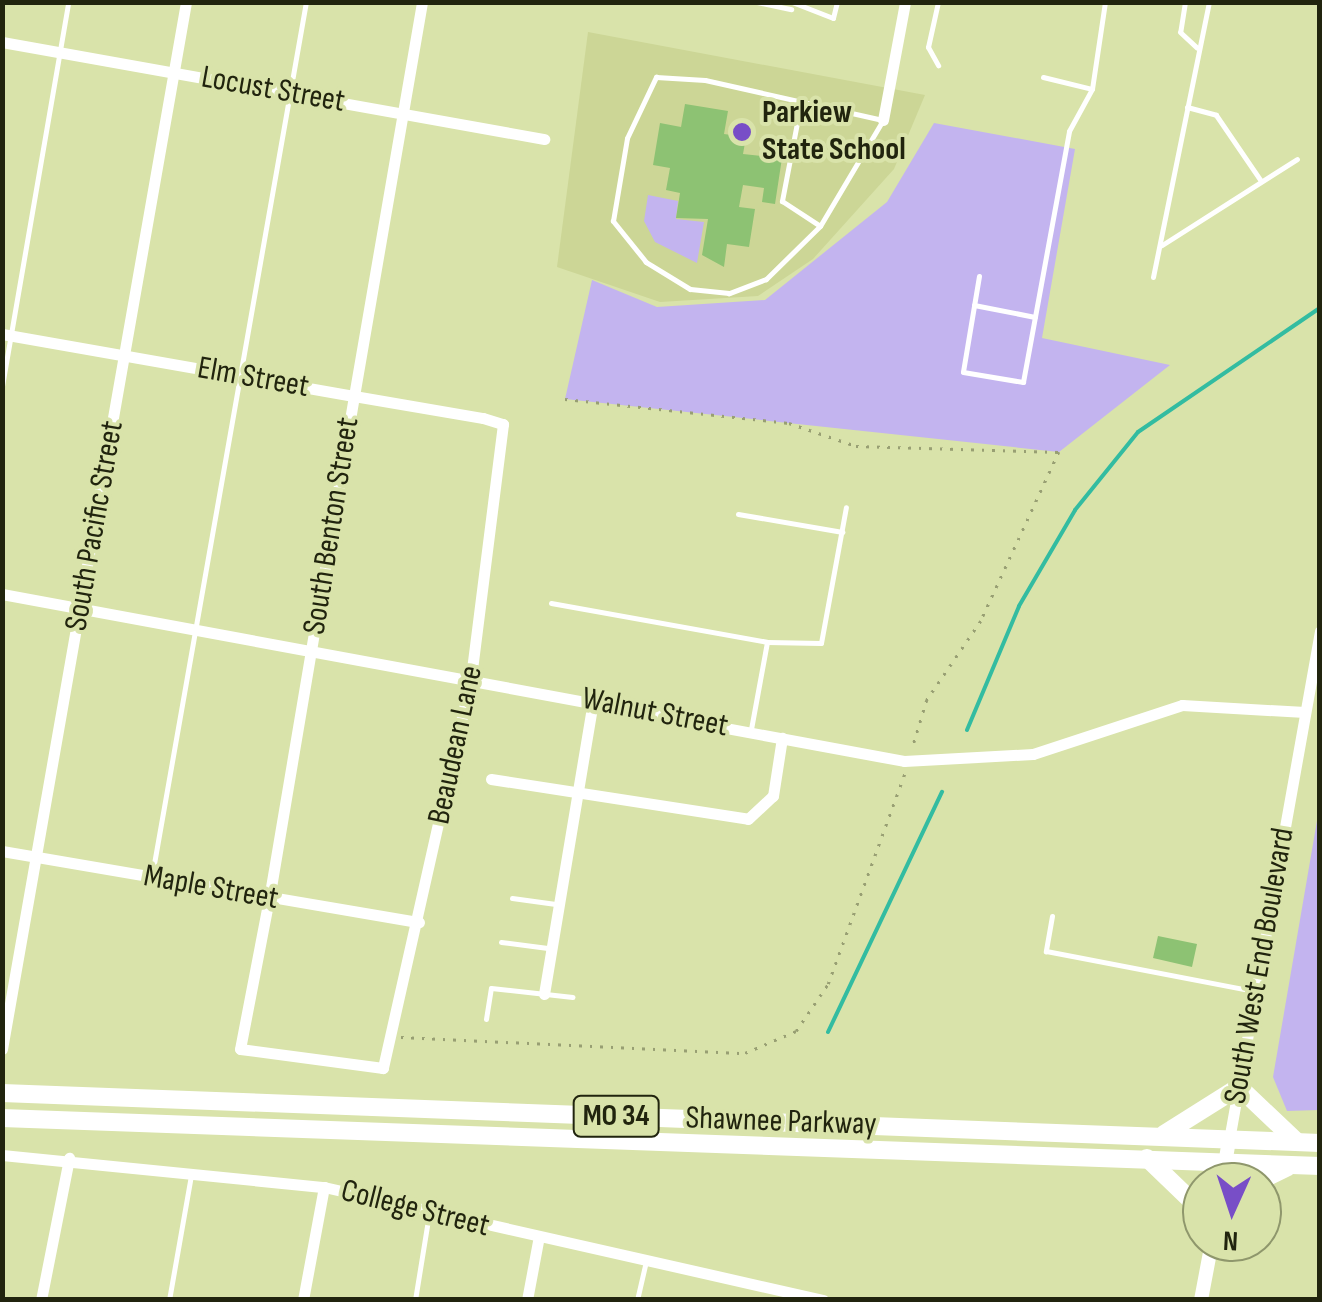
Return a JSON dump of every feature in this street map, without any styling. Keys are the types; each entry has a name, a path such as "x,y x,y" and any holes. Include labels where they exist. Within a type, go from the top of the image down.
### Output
{"highway":[{"path":"1159,1136 1200,1120 1239,1087 1296,1142"},
{"name":"Shawnee Parkway","path":"2,1093 1320,1143"},
{"name":"Shawnee Parkway","path":"2,1118 1320,1166"},
{"path":"1147,1158 1182,1192"},
{"path":"1282,1170 1295,1164"}],"street":[{"name":"South Pacific Street","path":"3,1049 186,2"},
{"name":"South Benton Street","path":"388,1063 240,1049 422,2"},
{"path":"883,120 904,2"},
{"name":"Locust Street","path":"2,42 544,139"},
{"name":"Elm Street","path":"6,334 503,424"},
{"name":"Beaudean Lane","path":"388,1063 471,677 503,424"},
{"name":"Walnut Street","path":"2,594 471,677 908,762 1033,754 1182,705 1305,712"},
{"name":"South West End Boulevard","path":"1226,1161 1320,632"},
{"path":"544,994 593,701"},
{"path":"491,779 748,818 773,796 782,738"},
{"name":"Maple Street","path":"2,851 420,922"},
{"name":"College Street","path":"2,1155 69,1158 324,1188 430,1208 538,1241 645,1264 751,1293 822,1300"},
{"path":"42,1300 69,1158"},
{"path":"303,1300 324,1188"},
{"path":"527,1300 538,1241"},
{"path":"1201,1300 1208,1262"}],"lane":[{"path":"2,386 6,334 68,2"},
{"path":"151,878 306,2"},
{"path":"757,2 791,6 834,18 837,2"},
{"path":"938,2 928,47 938,65"},
{"path":"979,276 963,372 1023,382 1069,131 1092,88 1104,2"},
{"path":"1184,2 1180,32 1197,48"},
{"path":"1153,277 1209,2"},
{"path":"656,77 801,102 883,120 820,226 766,279 729,294 690,289 646,262 613,222 626,138 656,77"},
{"path":"1043,77 1092,88"},
{"path":"801,102 782,201 820,226"},
{"path":"1188,107 1216,115 1261,181"},
{"path":"1162,245 1296,159"},
{"path":"974,304 1035,317"},
{"path":"551,603 768,642 822,642 846,507"},
{"path":"738,514 842,532"},
{"path":"751,732 768,642"},
{"path":"512,898 559,905"},
{"path":"1052,916 1046,951 1256,992"},
{"path":"500,942 551,949"},
{"path":"486,1019 491,988 573,997"},
{"path":"168,1300 192,1172"},
{"path":"414,1300 430,1208"},
{"path":"636,1300 645,1264"}],"path":[{"path":"396,1036 745,1052 796,1031 828,984 927,700 981,621 1058,452 856,446 788,423 565,399"}],"shaded area":[{"name":"Parkiew State School","path":"588,32 925,95 894,169 813,259 758,296 660,302 557,267"},
{"path":"934,123 1075,149 1042,338 1170,365 1059,452 565,399 592,280 657,307 765,300 887,202"},
{"path":"648,195 678,201 676,219 704,222 697,263 655,242 644,221"},
{"path":"1319,809 1319,1110 1287,1111 1273,1077"}],"building":[{"name":"Parkiew State School","path":"685,104 728,111 724,134 746,137 743,154 782,158 775,204 762,202 764,188 743,185 739,207 755,209 749,247 727,244 724,267 702,255 708,219 676,218 680,193 666,190 670,168 653,165 660,123 681,127"},
{"path":"1158,936 1197,944 1192,967 1153,958"}],"waterway":[{"path":"967,730 1019,606 1075,510 1138,432 1320,308"},
{"path":"828,1032 942,792"}],"place":[{"name":"Parkiew State School","path":"742,132"}]}
